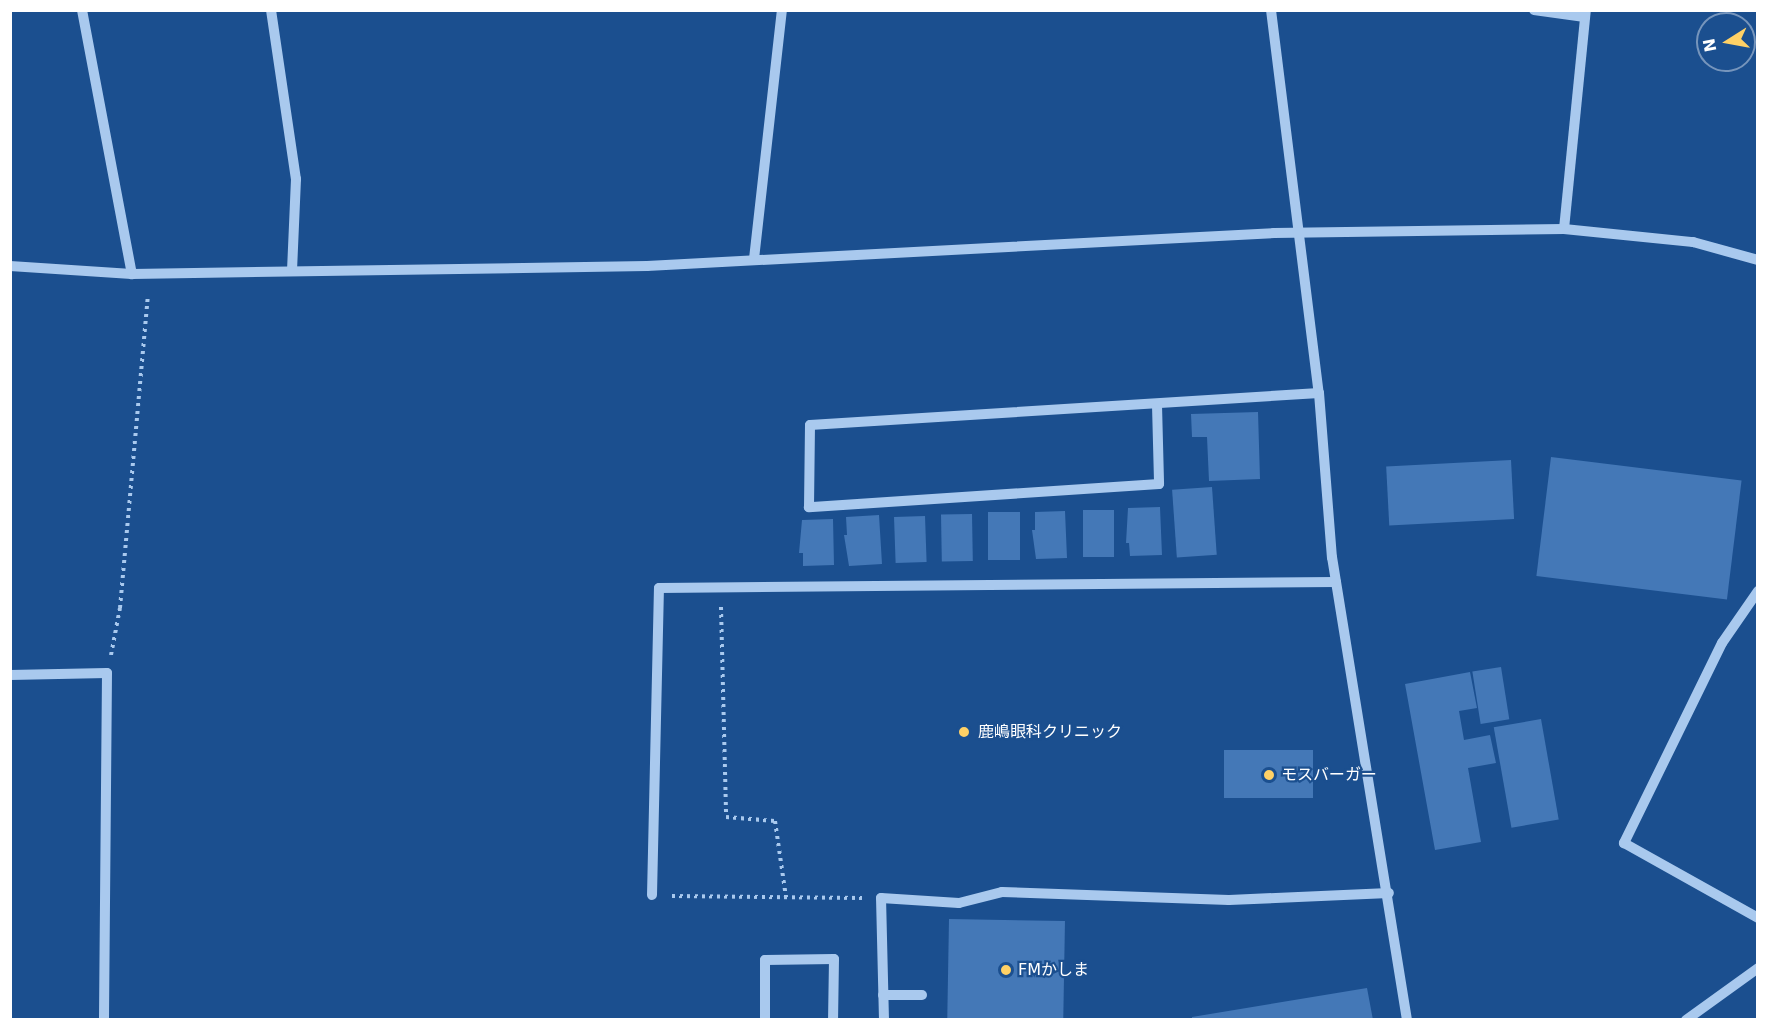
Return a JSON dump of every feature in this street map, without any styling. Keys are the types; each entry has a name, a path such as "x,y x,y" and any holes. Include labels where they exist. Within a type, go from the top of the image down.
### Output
{"street":[{"path":"82,10 132,274"},
{"path":"271,10 296,179 292,271"},
{"path":"754,259 782,10"},
{"path":"1271,10 1297,233 1319,393 1336,582 1389,893 1407,1020"},
{"path":"1534,10 1586,14 1564,230"},
{"path":"10,266 132,274 647,266 1297,233 1564,230 1694,242 1758,260"},
{"path":"1157,405 1159,484 809,507 810,425 1157,405 1319,393"},
{"path":"652,895 659,588 1336,582"},
{"path":"1758,591 1722,643 1624,843 1758,918"},
{"path":"10,675 107,673 104,1020"},
{"path":"884,1020 881,898 959,903 1002,892 1229,900 1389,893"},
{"path":"765,1020 765,960 834,959 833,1020"},
{"path":"1686,1020 1758,968"},
{"path":"883,995 922,995"}],"path":[{"path":"107,673 120,608 150,274"},
{"path":"720,587 726,817 775,821 786,897"},
{"path":"652,895 881,898"}],"building":[{"path":"1258,412 1260,479 1209,481 1207,437 1192,437 1191,414"},
{"path":"1551,457 1742,480 1727,600 1536,576"},
{"path":"1511,460 1514,519 1389,525 1386,467"},
{"path":"1212,487 1217,555 1177,558 1172,490"},
{"path":"1160,507 1162,555 1130,556 1129,543 1126,543 1128,508"},
{"path":"1083,510 1114,510 1114,557 1083,557"},
{"path":"1065,511 1067,558 1036,559 1032,530 1035,530 1035,512"},
{"path":"988,512 1020,512 1020,560 988,560"},
{"path":"972,514 973,561 942,562 941,515"},
{"path":"879,515 882,564 849,566 844,535 847,535 846,517"},
{"path":"925,516 927,562 896,563 894,517"},
{"path":"833,519 834,565 803,566 803,553 799,553 802,520"},
{"path":"1501,667 1509,719 1481,724 1472,672"},
{"path":"1470,672 1477,708 1459,711 1464,740 1490,735 1496,763 1468,768 1481,842 1435,850 1405,684"},
{"path":"1541,719 1559,819 1511,828 1494,727"},
{"name":"モスバーガー","path":"1224,750 1313,750 1313,798 1224,798"},
{"name":"FMかしま","path":"949,919 1065,921 1063,1020 947,1020"},
{"path":"1367,988 1373,1020 1192,1020 1192,1017"}],"place":[{"name":"鹿嶋眼科クリニック","path":"964,732"},
{"name":"モスバーガー","path":"1269,775"},
{"name":"FMかしま","path":"1006,970"}]}
